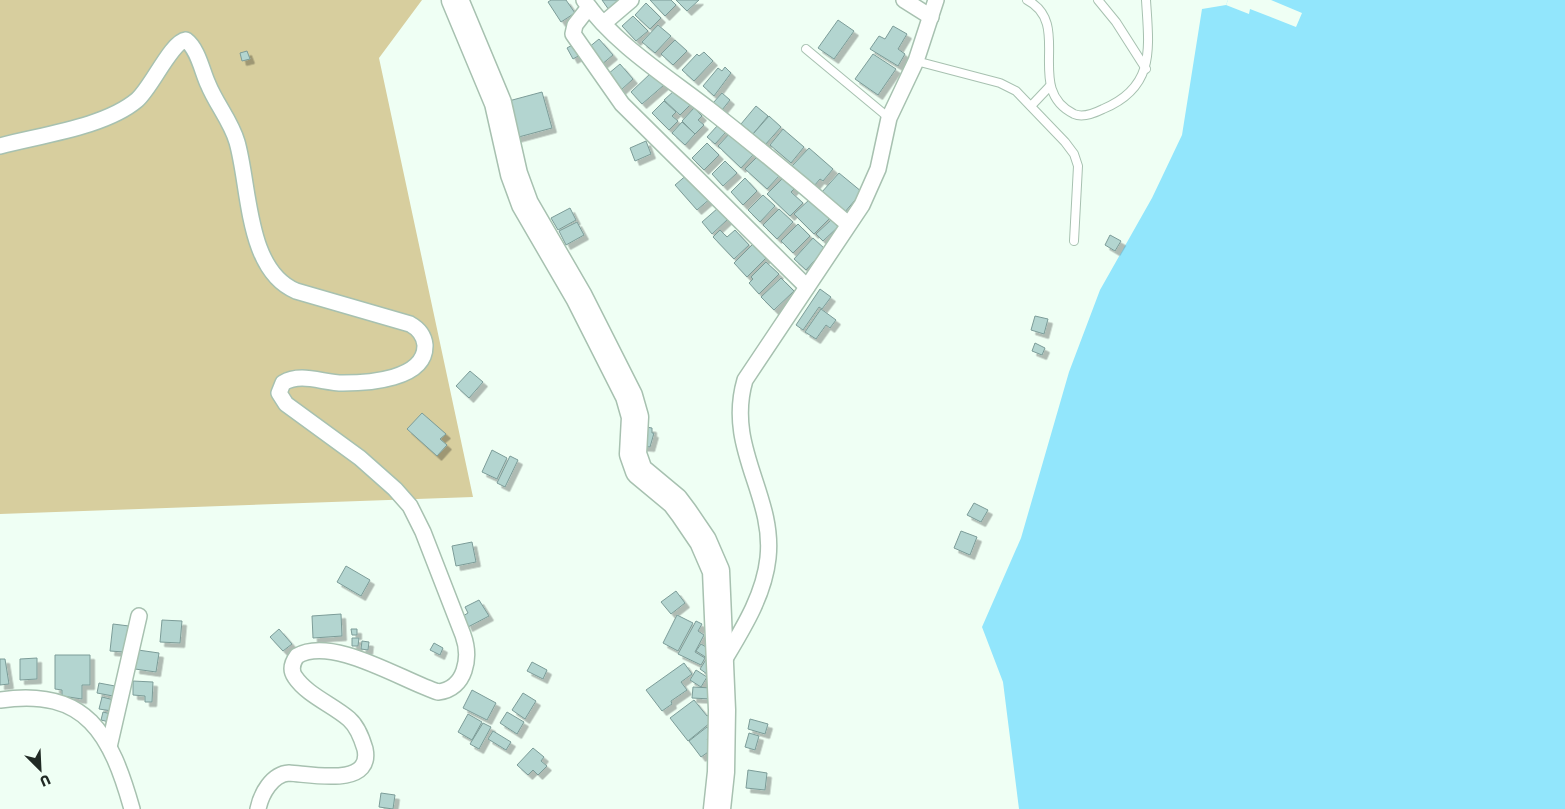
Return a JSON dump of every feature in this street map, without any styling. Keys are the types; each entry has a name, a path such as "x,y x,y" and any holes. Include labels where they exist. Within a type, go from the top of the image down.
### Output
{"highway":[{"path":"455,0 498,103 514,174 525,204 583,305 629,396 635,417 633,454 639,471 680,507 694,526 712,560 718,583 721,665 722,750 717,809"}],"street":[{"path":"604,23 631,0"},
{"path":"904,0 931,17"},
{"path":"721,665 761,591 769,556 762,506 744,448 740,427 741,394 745,380 872,186 889,118 916,61 936,0"},
{"path":"807,287 613,94 574,34 575,25 587,4 636,53 742,135 848,224"},
{"path":"0,146 102,120 124,110 149,87 176,44 186,40 193,48 211,92 234,133 252,222 265,259 274,277 280,283 296,291 410,324 417,328 424,340 423,356 418,364 399,375 369,382 342,383 297,378 283,383 280,393 281,399 289,408 360,458 395,489 410,506 423,532 466,643 467,665 460,677 450,688 438,692 377,665 355,658 319,651 308,651 297,656 292,666 294,676 308,690 355,725 364,748 366,761 361,769 347,775 288,773 279,775 266,790 258,809"},
{"path":"109,747 139,616"},
{"path":"0,700 28,697 62,702 86,716 109,747 132,809"}],"lane":[{"path":"1027,0 1042,12 1047,26 1049,87 1066,109 1076,115 1090,114 1115,104 1135,87 1146,69 1149,51 1146,0"},
{"path":"1098,0 1116,22 1146,69"},
{"path":"806,49 889,118"},
{"path":"916,61 1000,83 1016,91 1065,142 1074,154 1078,166 1074,241"},
{"path":"1031,106 1049,87"}],"shaded area":[{"path":"0,0 422,0 379,58 473,497 0,514"}],"water":[{"path":"1228,0 1565,0 1565,809 1019,809 1003,682 982,627 1021,538 1069,372 1100,290 1152,198 1182,135 1202,9 1226,5"}],"pier":[{"path":"1228,0 1271,0 1302,13 1296,27 1250,9 1249,14 1226,5"}],"building":[{"path":"551,0 566,0 575,13 561,22 548,2"},
{"path":"602,0 624,0 609,10"},
{"path":"650,0 671,0 676,5 665,16"},
{"path":"676,0 699,0 687,11"},
{"path":"646,3 661,18 650,29 635,15"},
{"path":"633,16 648,31 636,41 622,26"},
{"path":"838,20 854,31 834,59 818,48"},
{"path":"658,25 671,36 655,53 642,42"},
{"path":"893,26 907,34 898,49 905,54 898,66 870,49 879,36 885,39"},
{"path":"599,39 613,55 601,65 588,48"},
{"path":"675,40 687,51 673,65 661,54"},
{"path":"574,44 580,55 573,59 567,48"},
{"path":"247,51 250,59 242,61 240,53"},
{"path":"704,52 713,61 694,81 682,70 697,54 699,56"},
{"path":"873,54 896,69 878,95 855,79"},
{"path":"620,64 633,79 621,90 608,74"},
{"path":"725,67 731,73 714,96 703,86 718,68 722,71"},
{"path":"652,72 664,85 642,104 631,92"},
{"path":"675,90 690,105 680,115 664,100"},
{"path":"542,92 552,128 515,138 505,102"},
{"path":"722,93 730,100 722,110 713,103"},
{"path":"664,101 676,112 672,116 678,121 669,130 652,113"},
{"path":"756,106 768,116 753,134 741,124"},
{"path":"694,108 702,116 698,120 704,125 695,134 682,121"},
{"path":"769,116 781,127 765,145 753,134"},
{"path":"682,122 695,134 685,145 672,133"},
{"path":"718,125 726,132 715,144 707,137"},
{"path":"783,129 804,147 791,163 770,145"},
{"path":"731,132 754,154 741,168 718,146"},
{"path":"646,141 651,154 635,161 630,148"},
{"path":"707,143 719,155 704,170 692,158"},
{"path":"809,148 833,169 823,181 820,179 814,186 792,166"},
{"path":"759,155 780,175 767,189 745,169"},
{"path":"725,161 737,173 723,186 712,174"},
{"path":"689,173 711,198 697,210 675,185"},
{"path":"839,173 862,192 844,213 821,193"},
{"path":"785,176 796,187 791,192 803,203 790,216 767,194"},
{"path":"745,178 757,191 743,205 731,192"},
{"path":"763,195 775,206 760,222 748,210"},
{"path":"810,199 830,218 814,234 794,214"},
{"path":"570,208 576,220 558,230 551,218"},
{"path":"718,208 728,219 712,234 702,222"},
{"path":"779,209 793,222 777,239 763,225"},
{"path":"831,220 838,227 823,241 816,234"},
{"path":"577,222 584,235 566,245 559,231"},
{"path":"798,224 810,236 793,253 781,241"},
{"path":"720,230 727,237 735,230 749,245 734,259 713,237"},
{"path":"1110,235 1121,241 1115,251 1105,245"},
{"path":"813,238 825,249 806,270 794,259"},
{"path":"753,244 766,258 747,277 734,263"},
{"path":"766,262 779,274 759,294 749,283 753,279 751,277"},
{"path":"781,278 794,291 774,310 761,297"},
{"path":"820,289 831,297 822,309 819,307 803,330 796,325"},
{"path":"821,309 836,320 830,328 826,325 816,339 805,332"},
{"path":"1035,316 1048,319 1044,334 1031,330"},
{"path":"1035,343 1045,348 1042,355 1032,351"},
{"path":"470,371 483,382 469,398 456,386"},
{"path":"422,413 446,434 440,439 447,445 437,456 407,429"},
{"path":"640,426 652,428 652,433 654,433 650,447 638,446"},
{"path":"492,450 507,458 497,479 482,472"},
{"path":"510,456 518,460 505,487 497,483"},
{"path":"974,503 988,510 981,522 967,515"},
{"path":"961,531 977,537 970,555 954,548"},
{"path":"472,542 476,562 456,566 452,546"},
{"path":"346,566 370,580 361,596 337,582"},
{"path":"676,591 685,603 671,614 661,602"},
{"path":"479,600 489,616 468,627 463,616 468,613 465,607"},
{"path":"341,614 342,636 313,638 312,616"},
{"path":"677,615 693,623 678,651 663,643"},
{"path":"162,620 182,621 180,643 160,642"},
{"path":"696,621 702,624 698,631 704,635 695,652 705,658 701,665 678,654"},
{"path":"113,624 129,626 124,652 110,651"},
{"path":"279,629 292,644 283,651 270,637"},
{"path":"351,629 357,629 357,635 352,635"},
{"path":"352,638 359,638 358,646 352,646"},
{"path":"362,641 369,642 368,650 361,649"},
{"path":"434,643 443,648 440,655 430,650"},
{"path":"701,644 713,651 715,659 707,674 700,669 707,658 696,651"},
{"path":"138,650 159,653 156,672 135,669"},
{"path":"55,655 90,655 90,685 82,685 82,699 62,696 62,690 55,689"},
{"path":"37,658 37,679 20,680 20,659"},
{"path":"0,659 5,659 9,684 0,685"},
{"path":"532,662 547,670 543,679 527,671"},
{"path":"684,663 692,674 681,682 687,690 671,701 672,704 662,711 646,690"},
{"path":"696,670 707,677 701,687 690,680"},
{"path":"133,681 153,682 152,702 145,702 145,696 133,695"},
{"path":"99,683 115,686 113,696 97,693"},
{"path":"693,687 712,688 711,699 692,698"},
{"path":"472,690 496,703 487,720 463,708"},
{"path":"523,693 536,701 525,719 512,710"},
{"path":"102,697 114,700 112,711 99,709"},
{"path":"694,700 707,716 712,713 716,718 688,741 670,718"},
{"path":"103,712 111,714 109,722 101,720"},
{"path":"507,712 524,722 517,734 500,723"},
{"path":"468,714 482,722 472,740 458,732"},
{"path":"750,719 768,724 765,734 748,729"},
{"path":"483,723 491,727 479,749 470,744"},
{"path":"707,727 713,735 707,739 714,748 701,757 689,741"},
{"path":"493,731 511,742 506,750 488,739"},
{"path":"749,733 759,736 755,750 745,747"},
{"path":"533,748 544,757 541,761 547,766 538,775 533,770 528,775 517,765"},
{"path":"748,770 767,773 765,790 746,788"},
{"path":"381,793 395,795 393,809 379,807"}]}
